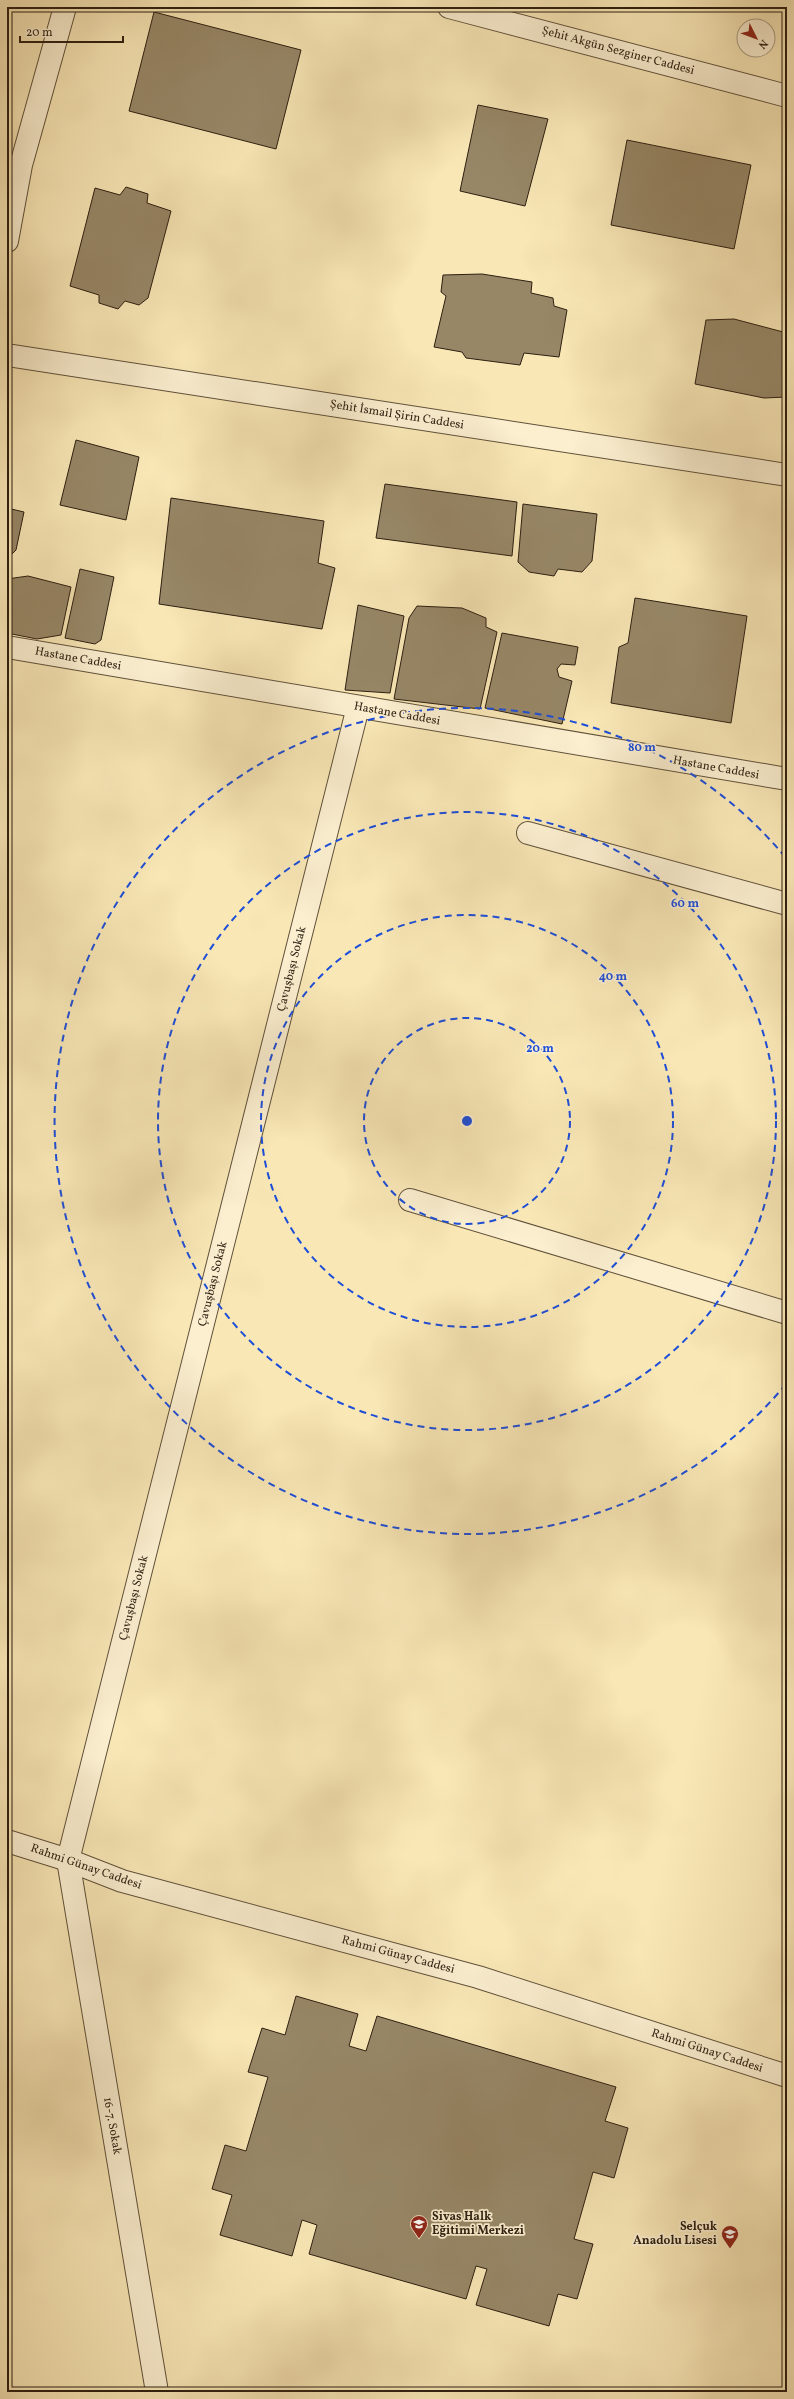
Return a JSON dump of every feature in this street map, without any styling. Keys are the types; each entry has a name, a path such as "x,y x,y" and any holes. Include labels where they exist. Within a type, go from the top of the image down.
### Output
{"street":[{"path":"7,241 14,163 66,7"},
{"name":"Şehit Akgün Sezginer Caddesi","path":"449,7 787,96"},
{"name":"Şehit İsmail Şirin Caddesi","path":"7,355 787,475"},
{"name":"Hastane Caddesi","path":"7,647 787,780"},
{"name":"Çavuşbaşı Sokak","path":"68,1860 358,707"},
{"path":"528,833 787,904"},
{"path":"410,1200 787,1313"},
{"name":"Rahmi Günay Caddesi","path":"7,1841 68,1860 122,1881 478,1977 787,2076"},
{"name":"16-7. Sokak","path":"68,1860 157,2392"}],"building":[{"path":"154,12 301,50 276,149 129,111"},
{"path":"478,105 548,119 525,206 460,191"},
{"path":"627,140 751,165 734,249 611,225"},
{"path":"126,187 148,194 147,203 171,211 148,298 139,305 125,301 118,309 99,303 99,295 70,286 95,188 120,195"},
{"path":"482,274 532,282 531,293 553,298 554,306 567,310 559,357 524,353 520,365 466,358 462,352 434,347 446,296 441,292 443,275"},
{"path":"734,319 787,333 787,397 764,398 695,384 706,320"},
{"path":"76,440 139,457 126,520 60,505"},
{"path":"385,484 517,502 512,556 376,538"},
{"path":"171,498 324,521 318,563 335,568 322,629 159,604"},
{"path":"523,504 597,514 592,561 582,572 558,569 554,576 529,572 518,562"},
{"path":"7,508 24,512 16,550 12,554 7,553"},
{"path":"80,569 114,577 101,640 95,644 65,638"},
{"path":"28,576 71,587 61,635 37,639 7,633 7,579"},
{"path":"635,598 747,616 731,723 611,703 619,647 628,643"},
{"path":"358,605 404,616 390,693 345,690"},
{"path":"417,606 462,608 486,618 486,627 497,632 480,709 394,699 409,618"},
{"path":"502,633 578,647 575,665 561,664 557,669 559,677 572,681 562,724 485,708"},
{"path":"787,712 787,734 783,734"},
{"path":"296,1996 358,2014 349,2046 366,2051 377,2016 616,2087 605,2121 628,2128 614,2178 593,2172 574,2239 593,2244 577,2299 558,2294 549,2326 476,2305 487,2269 476,2266 466,2299 309,2254 317,2225 302,2220 292,2256 220,2235 232,2195 212,2189 225,2145 246,2151 268,2077 248,2072 262,2028 285,2035"}],"place":[{"name":"Sivas Halk Eğitimi Merkezi","path":"419,2239"},
{"name":"Selçuk Anadolu Lisesi","path":"730,2249"}]}
